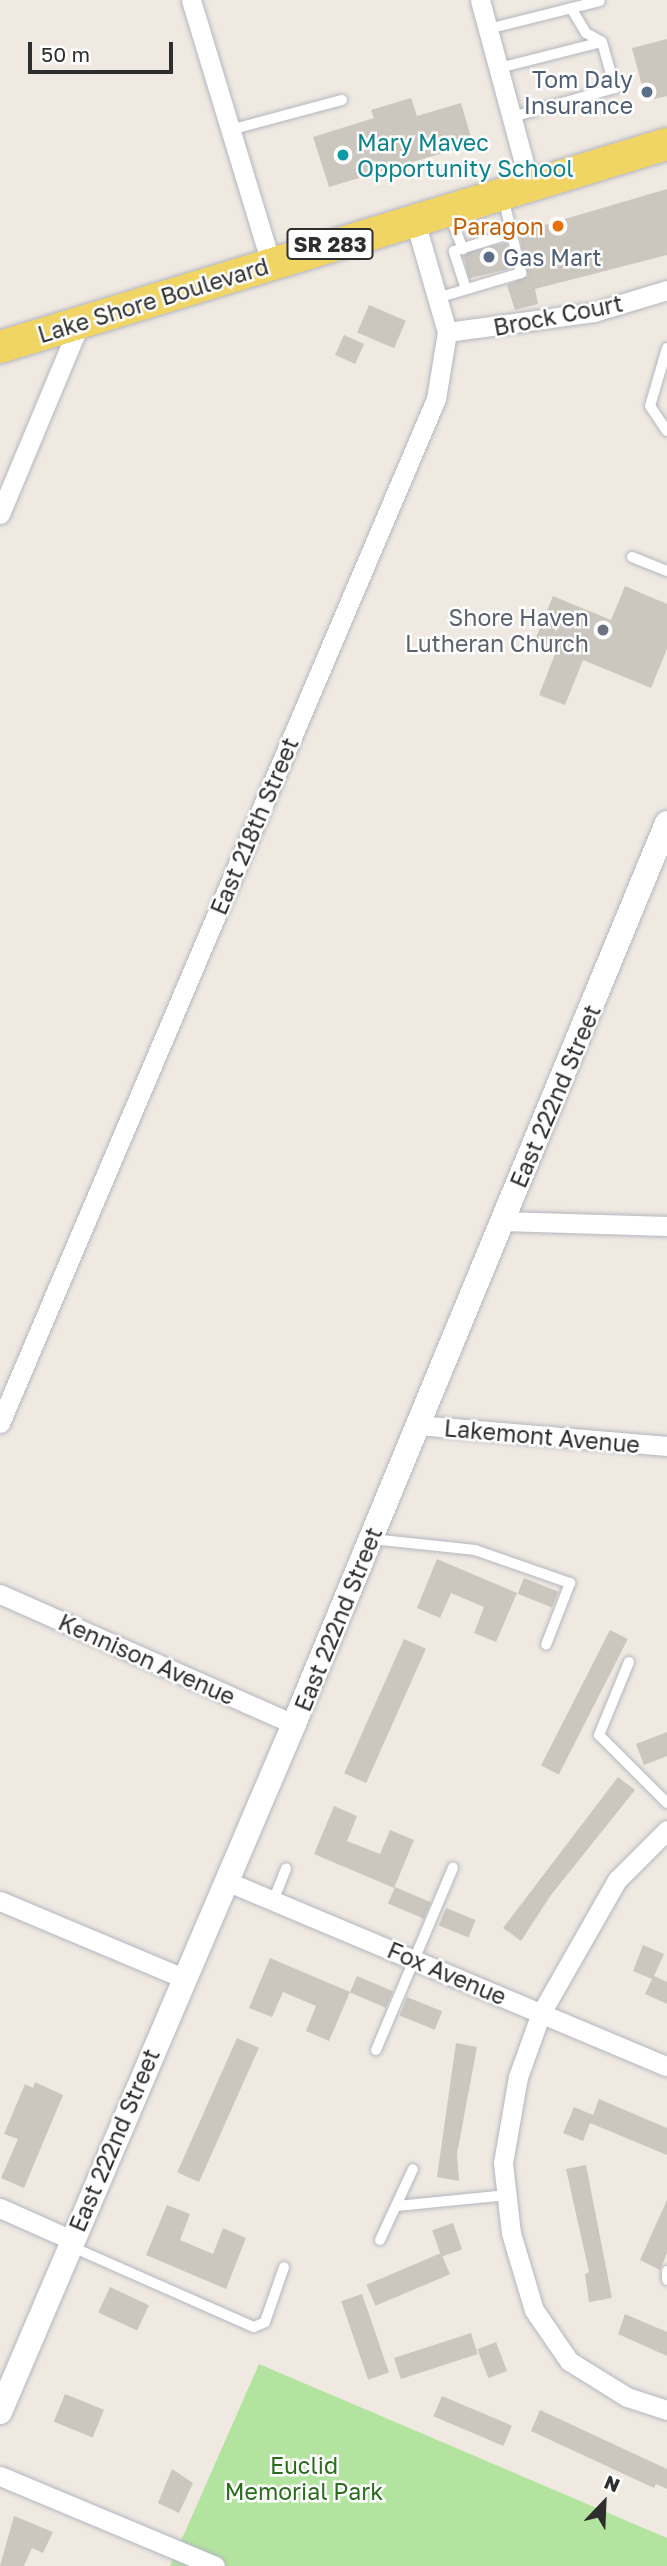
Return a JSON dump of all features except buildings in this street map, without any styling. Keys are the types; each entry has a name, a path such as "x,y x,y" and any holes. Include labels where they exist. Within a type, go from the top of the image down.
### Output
{"main road":[{"name":"Lake Shore Boulevard","path":"0,347 79,325 414,218 667,144"}],"street":[{"path":"191,0 271,263"},
{"path":"480,0 512,117 516,189"},
{"name":"East 218th Street","path":"0,1423 436,398 447,332 414,218"},
{"name":"Brock Court","path":"447,332 594,312 667,290"},
{"path":"0,514 79,325"},
{"name":"East 222nd Street","path":"0,2412 183,1978 295,1724 667,823"},
{"path":"503,1221 667,1226"},
{"name":"Lakemont Avenue","path":"418,1425 667,1446"},
{"name":"Kennison Avenue","path":"0,1594 295,1724"},
{"path":"667,1830 617,1880 541,2012 518,2077 503,2163 511,2233 534,2310 569,2361 627,2397 667,2410"},
{"name":"Fox Avenue","path":"226,1881 667,2066"},
{"path":"0,1901 183,1978"},
{"path":"0,2208 71,2242"},
{"path":"0,2476 215,2566"}],"lane":[{"path":"488,29 600,1"},
{"path":"512,117 615,88 601,43 586,33 571,8"},
{"path":"499,68 601,43"},
{"path":"230,130 342,100"},
{"path":"437,298 494,278 522,273 512,233 516,189"},
{"path":"447,209 463,249"},
{"path":"466,289 454,251 485,245 512,233"},
{"path":"667,348 662,376 650,406 667,431"},
{"path":"632,557 667,572"},
{"path":"371,1538 475,1550 570,1583 546,1645"},
{"path":"629,1662 599,1735 667,1803"},
{"path":"376,2050 453,1867"},
{"path":"273,1901 286,1869"},
{"path":"380,2240 413,2169"},
{"path":"397,2206 507,2195"},
{"path":"71,2242 254,2327 265,2322 284,2267"},
{"path":"667,2271 667,2280"}],"green space":[{"name":"Euclid Memorial Park","path":"259,2364 667,2538 667,2566 170,2566"}],"place":[{"name":"Tom Daly Insurance","path":"647,92"},
{"name":"Mary Mavec Opportunity School","path":"343,155"},
{"name":"Paragon","path":"558,226"},
{"name":"Gas Mart","path":"489,257"},
{"name":"Shore Haven Lutheran Church","path":"603,630"}]}
